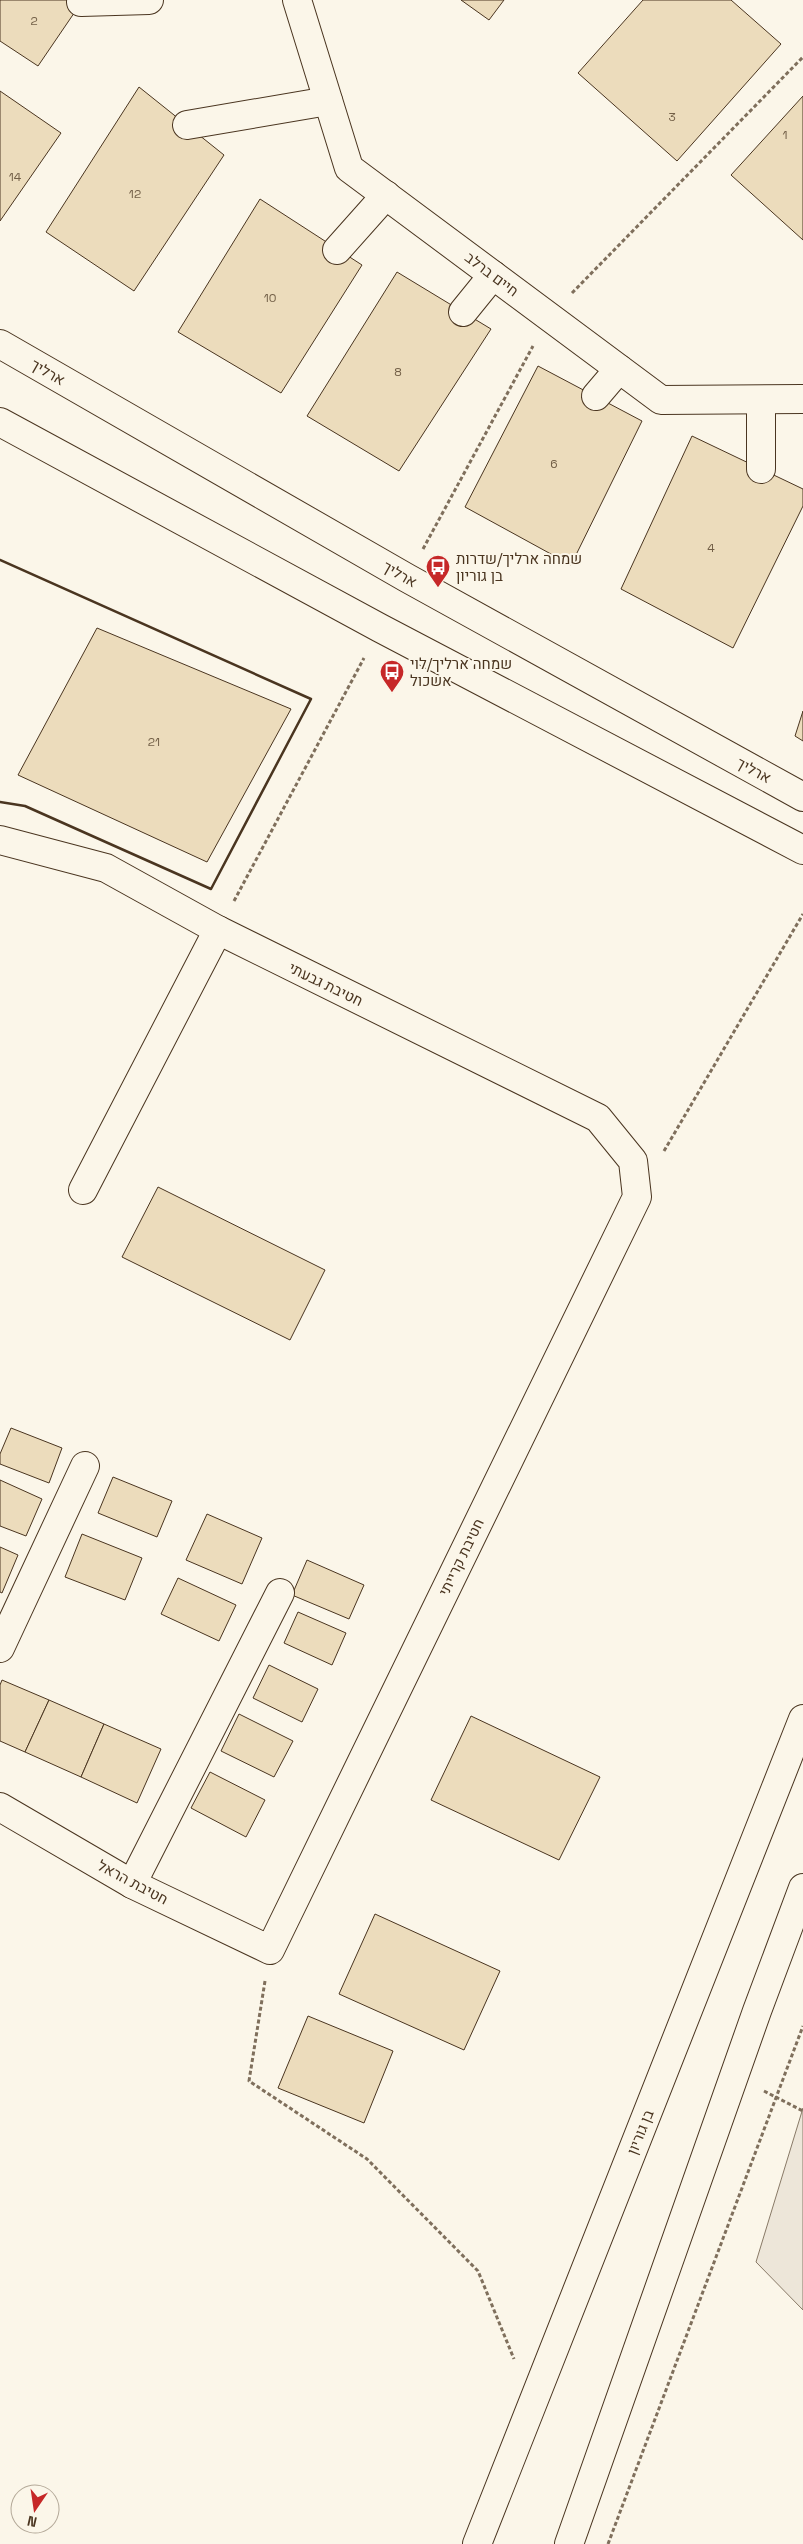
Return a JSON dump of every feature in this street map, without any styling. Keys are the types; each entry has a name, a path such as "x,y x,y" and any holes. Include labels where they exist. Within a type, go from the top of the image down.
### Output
{"street":[{"path":"81,2 149,0"},
{"name":"חיים ברלב","path":"297,0 349,168 661,400 803,399"},
{"path":"187,125 328,101"},
{"path":"337,250 386,195"},
{"path":"463,312 493,275"},
{"name":"ארליך","path":"0,344 407,578 803,797"},
{"path":"596,396 619,369"},
{"path":"761,400 761,469"},
{"path":"0,422 380,628 803,850"},
{"name":"חטיבת גבעתי","path":"0,840 106,868 218,930 598,1118 633,1160"},
{"path":"83,1190 218,930"},
{"name":"חטיבת קרייתי","path":"270,1950 637,1197 633,1160"},
{"path":"0,1648 85,1466"},
{"path":"132,1884 280,1592"},
{"name":"בן גוריון","path":"477,2544 803,1719"},
{"name":"חטיבת הראל","path":"0,1807 132,1884 270,1950"},
{"path":"569,2544 757,2011 803,1888"}],"path":[{"path":"218,930 380,628"},
{"path":"662,1154 803,914"},
{"path":"270,1950 249,2081 367,2159 478,2271 532,2404"},
{"path":"608,2544 803,2026"},
{"path":"776,2097 803,2111"}],"shaded area":[{"path":"803,2108 803,2310 756,2262"}],"building":[{"path":"0,0 83,0 38,66 0,41"},
{"path":"461,0 504,0 489,20"},
{"path":"643,0 731,0 781,44 677,161 578,73"},
{"path":"139,87 224,155 134,291 46,232"},
{"path":"0,91 61,133 0,221"},
{"path":"803,96 803,240 731,175"},
{"path":"260,199 362,265 281,393 178,332"},
{"path":"397,272 491,329 399,471 307,416"},
{"path":"538,366 642,421 571,565 465,507"},
{"path":"692,436 803,489 803,506 733,648 621,589"},
{"path":"97,628 291,709 207,862 18,775"},
{"path":"803,711 803,741 795,736"},
{"path":"158,1187 325,1270 290,1340 122,1257"},
{"path":"11,1428 62,1448 49,1483 0,1464 0,1454"},
{"path":"113,1477 172,1501 157,1537 98,1513"},
{"path":"0,1480 42,1499 26,1536 0,1526"},
{"path":"207,1514 262,1538 242,1584 186,1560"},
{"path":"82,1534 142,1558 125,1600 65,1577"},
{"path":"0,1547 18,1555 2,1593 0,1592"},
{"path":"307,1560 364,1585 349,1619 292,1595"},
{"path":"178,1578 236,1605 219,1641 161,1614"},
{"path":"298,1612 346,1633 332,1665 284,1643"},
{"path":"269,1665 318,1689 302,1722 253,1698"},
{"path":"2,1680 49,1700 25,1752 0,1741 0,1685"},
{"path":"49,1700 104,1724 81,1777 25,1752"},
{"path":"239,1714 293,1741 274,1777 221,1751"},
{"path":"471,1716 600,1777 559,1860 431,1800"},
{"path":"104,1724 161,1749 137,1803 81,1777"},
{"path":"210,1772 265,1800 246,1837 191,1808"},
{"path":"375,1914 500,1971 464,2050 339,1994"},
{"path":"308,2016 393,2051 364,2123 278,2088"}],"wall":[{"path":"0,560 311,699 211,889 25,806 0,802"}],"place":[{"name":"שמחה ארליך/שדרות בן גוריון","path":"438,588"},
{"name":"שמחה ארליך/לוי אשכול","path":"392,693"}]}
